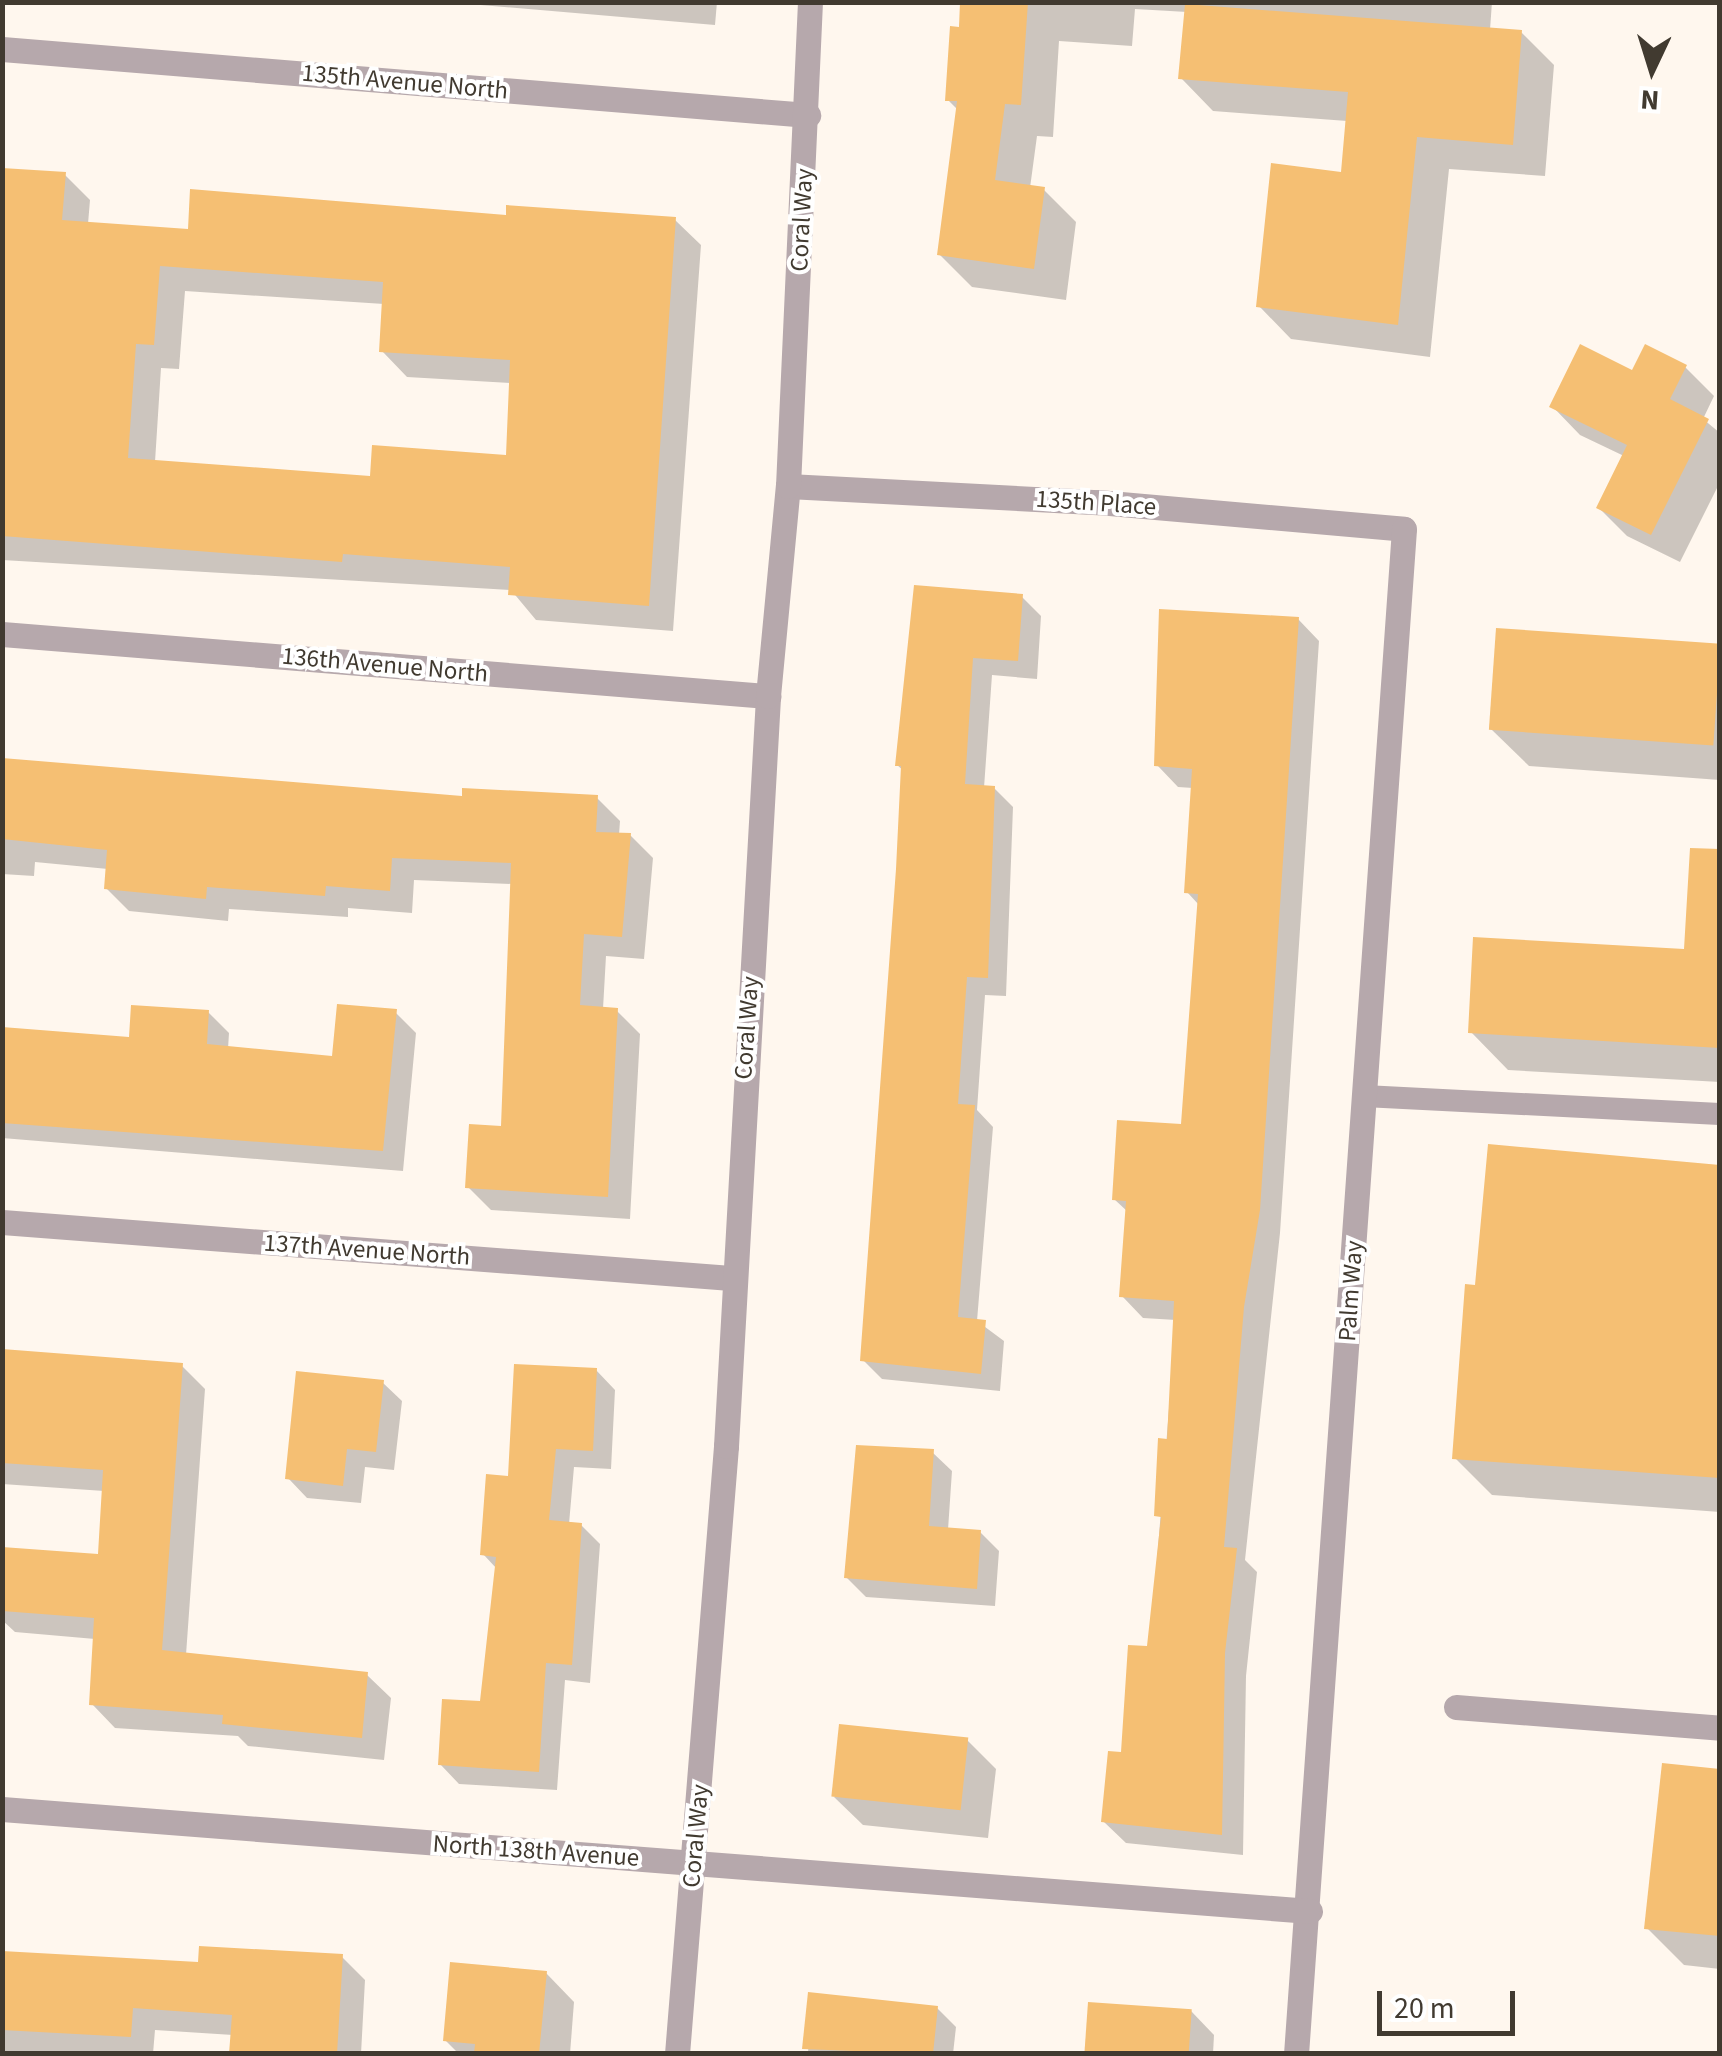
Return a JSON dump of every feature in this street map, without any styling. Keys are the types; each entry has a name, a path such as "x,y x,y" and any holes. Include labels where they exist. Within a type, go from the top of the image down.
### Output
{"street":[{"name":"Coral Way","path":"677,2054 726,1446 731,1278 768,696 788,486 808,114 810,2"},
{"name":"135th Avenue North","path":"2,49 808,114"},
{"name":"135th Place","path":"788,486 1098,502 1404,529"},
{"name":"Palm Way","path":"1296,2054 1310,1911 1404,529"},
{"name":"136th Avenue North","path":"2,634 768,696"},
{"name":"137th Avenue North","path":"2,1222 731,1278"},
{"path":"1456,1706 1720,1728"},
{"name":"North 138th Avenue","path":"2,1809 1310,1911"}],"lane":[{"path":"1364,1096 1720,1114"}],"building":[{"path":"960,2 1028,2 1021,105 1005,104 995,180 1045,187 1034,269 937,255 957,101 945,101 950,26 959,27"},
{"path":"1185,4 1522,30 1513,145 1417,137 1398,325 1256,307 1271,163 1341,172 1348,92 1178,79"},
{"path":"2,168 66,172 62,220 188,229 190,189 506,215 506,205 676,217 649,606 508,595 510,567 343,554 342,562 2,536","holes":["160,266 383,282 379,352 510,360 506,455 372,445 370,476 128,458 136,344 154,345"]},
{"path":"1580,344 1632,370 1645,344 1687,365 1670,399 1709,419 1651,535 1596,508 1627,445 1549,407"},
{"path":"914,585 1023,594 1018,661 973,658 965,784 995,786 988,978 967,977 958,1104 975,1105 958,1317 986,1320 981,1374 860,1361 896,869 901,766 895,766"},
{"path":"1159,609 1299,617 1260,1210 1244,1307 1224,1547 1237,1548 1225,1653 1222,1835 1101,1822 1108,1751 1121,1752 1128,1645 1147,1646 1161,1517 1154,1516 1158,1438 1167,1439 1174,1301 1119,1297 1126,1201 1112,1200 1117,1120 1181,1124 1198,894 1184,893 1192,769 1154,766"},
{"path":"1496,628 1720,644 1713,745 1489,730"},
{"path":"2,758 462,796 462,788 598,795 596,832 631,833 622,937 584,934 580,1005 618,1008 608,1197 465,1188 469,1124 501,1126 511,863 392,858 390,891 326,886 325,896 207,887 206,899 104,889 107,850 2,839"},
{"path":"1690,848 1720,849 1720,1048 1468,1033 1473,937 1684,949"},
{"path":"337,1004 397,1009 383,1151 2,1123 2,1027 129,1037 131,1005 209,1010 207,1044 332,1056"},
{"path":"1488,1144 1720,1165 1720,1478 1452,1459 1465,1284 1475,1285"},
{"path":"2,1349 183,1363 162,1650 368,1672 362,1738 222,1724 223,1715 89,1705 94,1618 2,1611 2,1547 98,1554 103,1470 2,1463"},
{"path":"514,1364 597,1368 593,1451 556,1449 549,1520 582,1523 572,1665 546,1663 539,1772 438,1765 442,1699 480,1701 496,1557 480,1555 486,1474 508,1476"},
{"path":"296,1371 384,1380 376,1452 347,1449 343,1486 285,1479"},
{"path":"856,1445 934,1449 929,1526 981,1530 977,1589 844,1578"},
{"path":"839,1724 968,1738 961,1810 831,1797"},
{"path":"1662,1763 1720,1769 1720,1936 1644,1929"},
{"path":"199,1946 343,1954 337,2054 229,2054 232,2015 133,2008 131,2037 2,2030 2,1951 198,1962"},
{"path":"450,1962 547,1971 539,2054 474,2054 475,2044 443,2041"},
{"path":"808,1992 938,2006 933,2054 802,2049"},
{"path":"1088,2002 1192,2009 1189,2054 1084,2054"}]}
